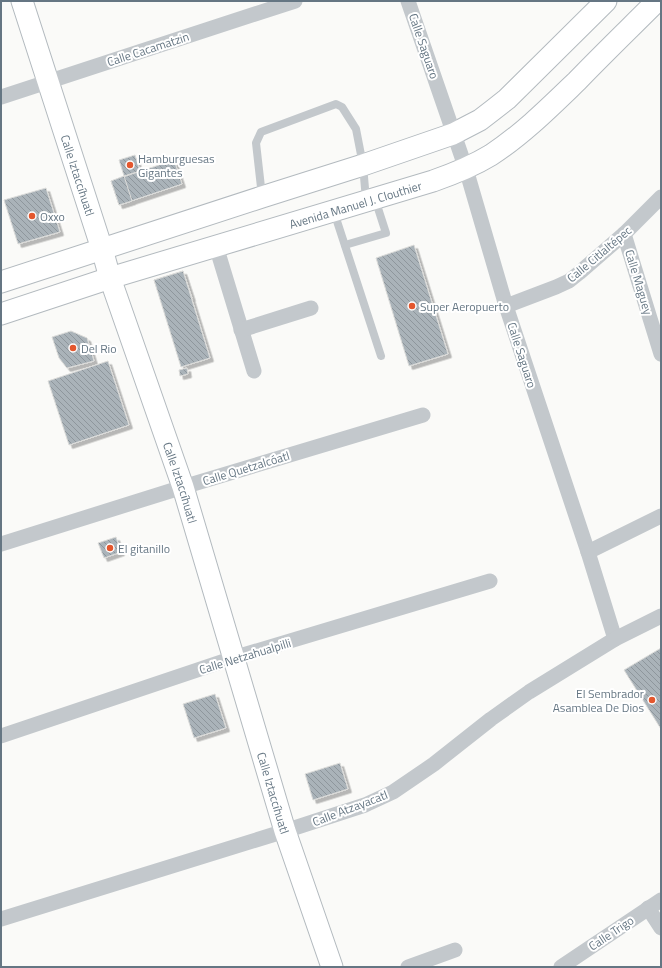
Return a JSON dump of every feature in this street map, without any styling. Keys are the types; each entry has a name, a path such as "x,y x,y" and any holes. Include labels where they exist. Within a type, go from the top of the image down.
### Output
{"main road":[{"name":"Calle Iztaccíhuatl","path":"22,1 110,278 183,487 285,831 332,967"},
{"path":"1,282 363,165 453,134 480,120 507,99 606,1"},
{"name":"Avenida Manuel J. Clouthier","path":"1,314 110,278 371,200 466,169 508,143 550,107 657,1"}],"street":[{"name":"Calle Cacamatzin","path":"1,97 294,1"},
{"name":"Calle Saguaro","path":"408,1 466,169 506,306 588,552 615,639"},
{"name":"Calle Citlaltépec","path":"506,306 556,287 579,274 624,234 661,197"},
{"name":"Calle Maguey","path":"624,234 661,354"},
{"path":"216,246 254,371"},
{"path":"241,330 311,308"},
{"name":"Calle Quetzalcóatl","path":"1,544 183,487 424,415"},
{"path":"588,552 661,516"},
{"name":"Calle Netzahualpilli","path":"1,736 233,658 490,581"},
{"name":"Calle Atzayacatl","path":"1,919 365,805 393,792 434,764 528,692 615,639 661,616"},
{"name":"Calle Trigo","path":"562,967 661,900"},
{"path":"648,908 661,928"},
{"path":"408,967 455,950"}],"lane":[{"path":"262,197 256,143 261,132 336,104 342,107 356,129 371,200 386,233 345,245"},
{"path":"333,211 381,356"}],"building":[{"name":"Hamburguesas Gigantes","path":"135,155 140,171 124,176 119,160"},
{"path":"174,160 182,184 119,205 111,181"},
{"path":"124,176 132,201 119,205 111,181"},
{"name":"Oxxo","path":"46,188 60,232 18,244 4,200"},
{"name":"Super Aeropuerto","path":"414,245 448,354 409,366 376,258"},
{"path":"183,271 192,298 163,307 154,280"},
{"path":"183,271 210,358 181,367 154,280"},
{"name":"Del Rio","path":"71,331 87,338 94,361 67,368 59,358 52,337"},
{"path":"108,361 129,425 69,445 48,381"},
{"path":"187,368 188,374 180,376 179,370"},
{"name":"El gitanillo","path":"116,537 121,552 104,558 98,543"},
{"name":"El Sembrador Asamblea De Dios","path":"661,648 661,729 624,670"},
{"path":"215,694 226,728 194,738 183,704"},
{"path":"340,763 348,789 313,800 305,774"}],"place":[{"name":"Hamburguesas Gigantes","path":"130,165"},
{"name":"Oxxo","path":"32,216"},
{"name":"Super Aeropuerto","path":"412,306"},
{"name":"Del Rio","path":"73,348"},
{"name":"El gitanillo","path":"110,548"},
{"name":"El Sembrador Asamblea De Dios","path":"652,700"}]}
